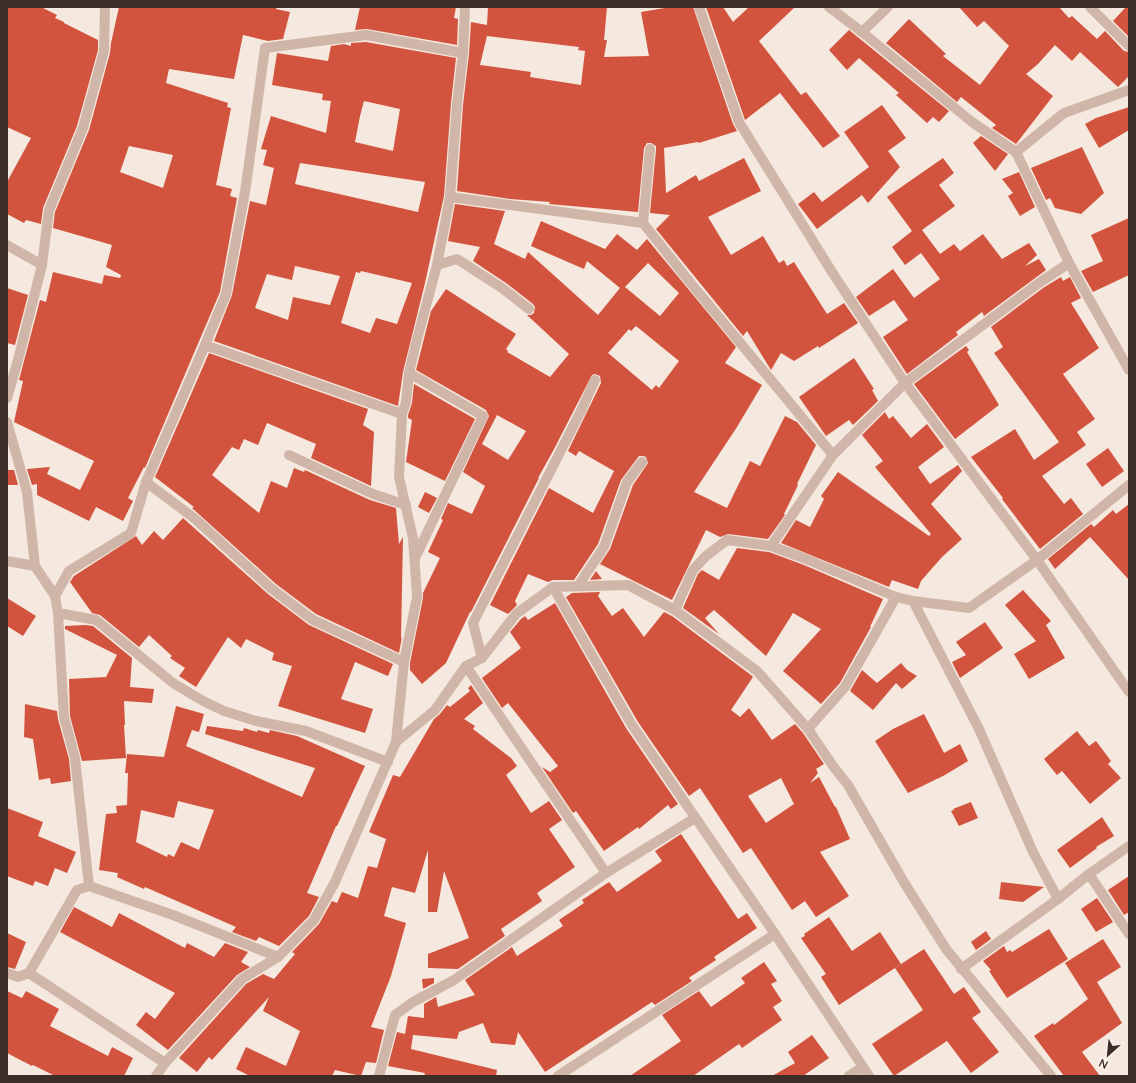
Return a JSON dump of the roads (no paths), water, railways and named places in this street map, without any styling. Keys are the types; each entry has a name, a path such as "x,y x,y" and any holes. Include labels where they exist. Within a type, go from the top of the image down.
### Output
{"street":[{"path":"7,398 42,265 49,210 83,128 104,51 104,7"},
{"path":"156,1076 165,1063 242,979 278,957 314,920 335,882 396,742 404,662 417,597 413,538 399,477 402,414 406,402 409,373 437,264 450,197 457,104 463,53 465,7"},
{"path":"699,7 739,122 832,272 905,383 1037,560 1129,692"},
{"path":"829,7 972,122 1016,152 1069,264 1129,370"},
{"path":"862,32 888,7"},
{"path":"1090,7 1129,46"},
{"path":"55,596 69,571 131,533 146,482 226,294 245,192 265,48 366,35 463,53"},
{"path":"1016,152 1064,113 1129,90"},
{"path":"643,223 650,149"},
{"path":"450,197 643,223 833,456"},
{"path":"7,245 42,265"},
{"path":"437,264 457,259 502,288 529,309"},
{"path":"771,546 833,456 905,383 1040,282 1069,264"},
{"path":"205,345 402,414"},
{"path":"409,373 483,416 414,558"},
{"path":"482,658 473,623 580,413 595,380"},
{"path":"7,422 27,492 35,566 55,596 58,613 64,717 75,758 89,886"},
{"path":"289,455 373,494 406,505"},
{"path":"578,586 604,547 628,482 642,462"},
{"path":"146,482 194,518 272,589 313,620 404,662"},
{"path":"675,610 693,570 706,556 727,540 771,546 896,597 913,601 970,608 1037,560 1129,485"},
{"path":"7,561 35,566"},
{"path":"396,742 435,710 466,666 482,658 516,614 553,587 628,585 675,610 757,671 808,729 832,766 848,785 905,884 946,949 1051,1076"},
{"path":"553,587 632,725 870,1076"},
{"path":"808,729 845,687 896,597"},
{"path":"913,601 979,729 1033,852 1058,899"},
{"path":"58,613 96,620 173,683 203,701 224,711 256,721 306,731 388,762"},
{"path":"466,666 606,873"},
{"path":"379,1076 395,1015 412,1002 454,980 606,873 695,818"},
{"path":"961,969 1129,846"},
{"path":"1089,874 1129,934"},
{"path":"7,973 18,977 30,973 77,890 89,886 173,915 278,957"},
{"path":"558,1076 775,934"},
{"path":"30,973 165,1063"},
{"path":"849,1076 863,1067"}]}
